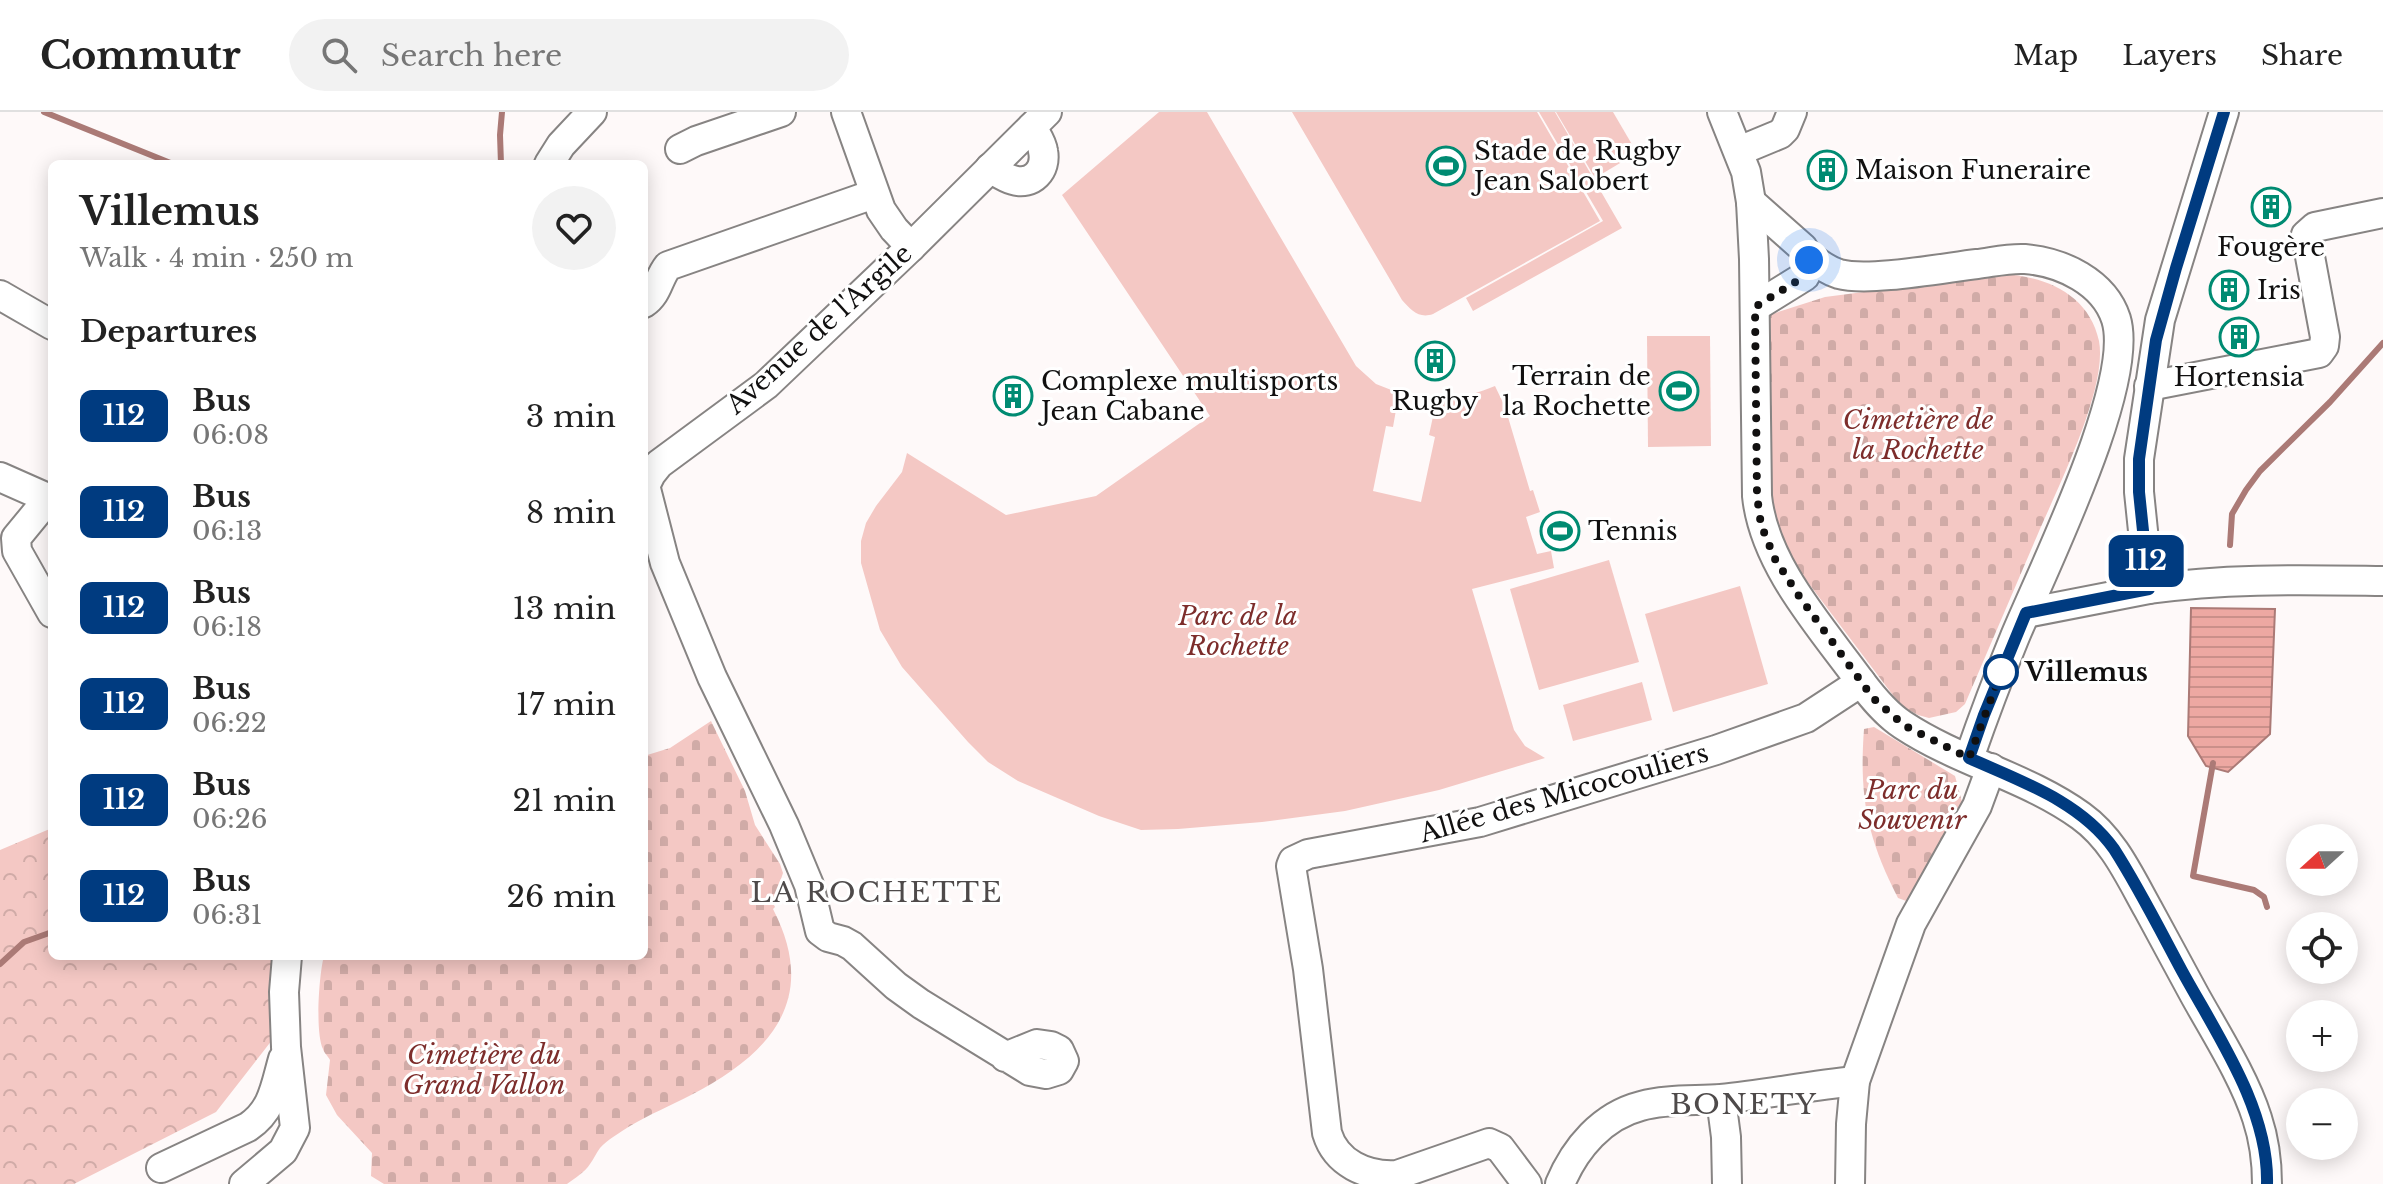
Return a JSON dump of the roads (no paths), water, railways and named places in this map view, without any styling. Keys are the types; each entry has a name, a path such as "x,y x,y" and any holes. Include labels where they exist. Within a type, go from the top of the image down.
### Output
{"street":[{"path":"552,160 561,145 592,112"},
{"path":"680,149 781,112"},
{"path":"846,112 874,194 887,221 911,247"},
{"path":"1722,112 1746,172 1751,202 1757,487 1761,525 1770,549 1861,682 1884,708 1905,726 2059,801 2094,826 2114,849 2254,1109 2266,1157 2267,1184"},
{"path":"1739,151 1783,132 1792,112"},
{"path":"2149,589 2139,492 2139,459 2149,386 2160,320 2224,112"},
{"name":"Avenue de l'Argile","path":"990,168 1011,180 1024,182 1036,177 1044,158 1040,120"},
{"name":"Avenue de l'Argile","path":"648,482 659,464 766,385 1040,120"},
{"path":"648,300 655,294 663,271 668,266 874,194"},
{"path":"1751,202 1808,255 1831,271 1858,276 2009,260 2038,261 2071,271 2098,290 2109,305 2118,330 2112,384 2091,456 1984,715 1977,806 1911,924 1855,1081 1850,1184"},
{"path":"2149,386 2319,353 2326,341 2306,235 2315,227 2383,213"},
{"path":"1755,307 1805,276 1809,269 1808,255"},
{"path":"0,295 48,323"},
{"path":"0,477 48,499"},
{"path":"648,498 665,563 712,677 784,825 809,885 820,931 852,946 896,986 1005,1057"},
{"path":"48,502 15,543 48,606"},
{"path":"2026,613 2195,582 2256,579 2383,581"},
{"name":"Allée des Micocouliers","path":"1527,1184 1500,1148 1489,1143 1397,1175 1383,1175 1359,1168 1346,1163 1337,1153 1327,1133 1308,969 1291,866 1293,861 1308,854 1480,822 1716,750 1806,718 1861,682"},
{"path":"244,1184 283,1151 293,1135 284,992 287,960"},
{"path":"161,1168 260,1119 270,1104 286,1047"},
{"path":"1560,1184 1577,1151 1593,1133 1617,1116 1642,1106 1855,1081"},
{"path":"1721,1099 1727,1184"}],"waterway":[{"path":"44,112 163,160"},
{"path":"501,160 502,112"},
{"path":"2230,545 2232,514 2260,471 2330,402 2383,343"},
{"path":"2213,763 2193,876 2254,890 2264,897 2267,907"},
{"path":"0,964 24,942 48,933"}],"place":[{"name":"Stade de Rugby Jean Salobert","path":"1446,166"},
{"name":"Maison Funeraire","path":"1827,170"},
{"name":"Fougère","path":"2271,207"},
{"name":"Iris","path":"2229,290"},
{"name":"Hortensia","path":"2239,337"},
{"name":"Rugby","path":"1435,361"},
{"name":"Terrain de la Rochette","path":"1679,391"},
{"name":"Complexe multisports Jean Cabane","path":"1013,396"},
{"name":"Tennis","path":"1560,531"},
{"name":"Villemus","path":"2001,672"}],"district":[{"name":"LA ROCHETTE","path":"877,892"},
{"name":"BONETY","path":"1744,1104"}],"park label":[{"name":"Cimetière de la Rochette","path":"1918,435"},
{"name":"Parc de la Rochette","path":"1238,631"},
{"name":"Parc du Souvenir","path":"1912,805"},
{"name":"Cimetière du Grand Vallon","path":"484,1070"}]}
